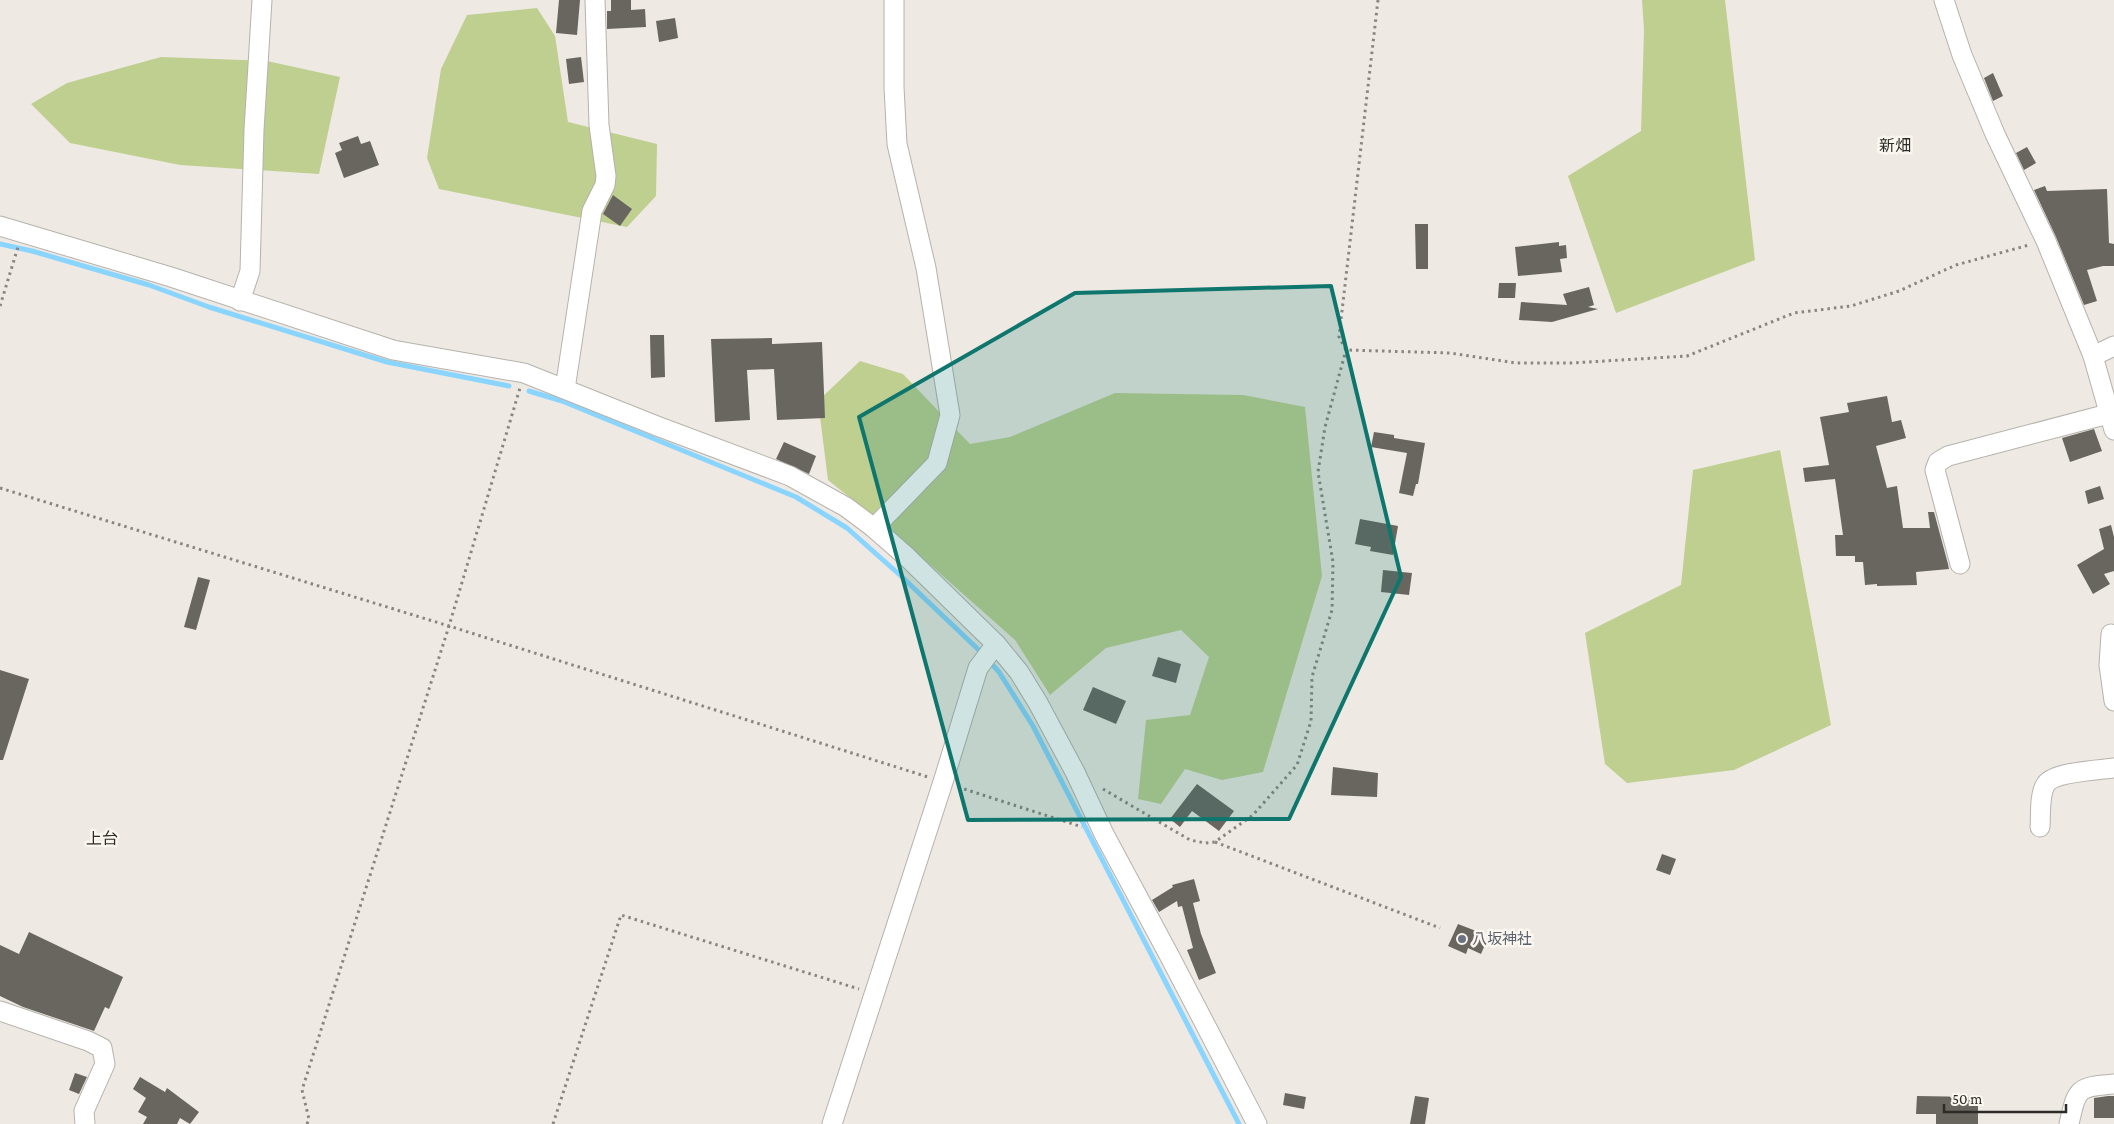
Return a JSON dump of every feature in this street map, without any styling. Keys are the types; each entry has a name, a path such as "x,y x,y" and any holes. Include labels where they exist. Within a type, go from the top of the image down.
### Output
{"street":[{"path":"240,301 250,271 254,130 262,0"},
{"path":"565,389 592,211 606,176 599,126 594,0"},
{"path":"874,528 937,463 950,415 926,268 897,144 894,87 894,0"},
{"path":"1944,0 1962,55 1996,134 2046,241 2093,356 2111,422 1948,456 1938,462 1935,470 1960,564"},
{"path":"0,226 171,277 393,350 524,373 790,476 846,507 874,528 990,653 1019,672 1038,703 1104,834 1170,955 1257,1124"},
{"path":"2093,356 2114,346"},
{"path":"2112,634 2109,665 2114,702"},
{"path":"832,1124 978,668 990,653"},
{"path":"2040,827 2043,793 2046,784 2054,778 2070,774 2114,768"},
{"path":"0,1011 88,1041 102,1048 105,1064 84,1111 84,1124"},
{"path":"2068,1124 2074,1100 2080,1091 2092,1086 2114,1084"}],"path":[{"path":"1215,842 1253,815 1297,765 1310,721 1312,677 1332,610 1333,562 1318,472 1324,427 1346,350 1339,337 1378,0"},
{"path":"1346,350 1450,353 1516,363 1582,362 1687,356 1794,313 1851,306 1900,291 1956,265 2046,241"},
{"path":"0,306 15,255"},
{"path":"307,1124 309,1119 302,1090 449,626 524,373"},
{"path":"0,488 449,626 1080,826"},
{"path":"1099,787 1190,840 1205,843 1215,842 1440,928"},
{"path":"553,1124 621,915 874,993"}],"highlighted area":[{"path":"1331,286 1401,577 1289,819 968,820 859,417 1075,293"}],"green space":[{"path":"1642,0 1725,0 1755,260 1616,313 1568,176 1641,131 1644,30"},
{"path":"537,8 555,36 568,122 657,144 656,196 627,227 439,189 427,158 441,69 467,15"},
{"path":"161,57 267,61 340,77 319,174 180,165 70,143 31,104 67,83"},
{"path":"860,361 903,374 970,444 1010,437 1115,393 1243,395 1305,407 1322,576 1263,772 1222,780 1185,769 1161,804 1138,799 1146,720 1190,715 1209,657 1181,630 1106,648 1050,695 1015,640 900,538 828,480 818,401"},
{"path":"1780,450 1831,725 1734,770 1627,783 1605,764 1585,633 1681,585 1693,470"}],"building":[{"path":"559,0 580,0 577,35 556,33"},
{"path":"611,0 631,0 631,10 645,9 646,27 607,29 607,11 611,11"},
{"path":"675,18 678,38 659,42 656,21"},
{"path":"581,57 584,82 569,84 566,59"},
{"path":"1993,73 2003,96 1993,101 1984,78"},
{"path":"358,136 361,144 370,141 379,165 344,178 335,153 342,150 339,143"},
{"path":"2027,147 2036,163 2024,170 2016,153"},
{"path":"2045,186 2047,191 2107,189 2109,243 2114,244 2114,266 2103,266 2087,270 2097,301 2084,305 2034,190"},
{"path":"613,195 632,209 620,226 603,214"},
{"path":"1415,224 1428,224 1428,269 1416,269"},
{"path":"1559,242 1559,246 1566,245 1567,258 1560,259 1562,272 1518,276 1515,247"},
{"path":"1499,283 1516,283 1515,298 1498,298"},
{"path":"1589,287 1594,305 1588,307 1598,309 1552,322 1519,320 1521,302 1567,305 1563,294"},
{"path":"650,335 664,335 665,377 651,378"},
{"path":"772,338 772,344 822,342 825,418 777,420 774,369 747,370 750,420 715,422 711,339"},
{"path":"1887,396 1892,422 1901,420 1906,438 1876,446 1887,488 1897,486 1903,528 1930,528 1928,512 1934,512 1949,569 1916,572 1917,585 1865,585 1863,562 1855,562 1855,556 1836,556 1835,535 1843,535 1835,479 1805,482 1803,468 1829,465 1820,417 1849,412 1847,403"},
{"path":"2094,429 2102,451 2070,462 2062,438"},
{"path":"1374,432 1394,435 1394,438 1425,443 1418,484 1416,484 1413,496 1399,493 1407,453 1371,447"},
{"path":"784,442 816,456 809,474 776,459"},
{"path":"2100,486 2104,499 2088,504 2085,491"},
{"path":"1360,519 1398,526 1393,555 1370,551 1371,547 1355,544"},
{"path":"2111,525 2114,537 2114,571 2104,574 2110,584 2093,594 2077,565 2104,549 2099,529"},
{"path":"1383,570 1412,573 1409,595 1381,592"},
{"path":"198,577 210,580 196,630 184,627"},
{"path":"1158,657 1181,664 1176,683 1152,676"},
{"path":"0,670 29,679 3,760 0,760"},
{"path":"1093,687 1126,701 1116,724 1083,710"},
{"path":"1333,767 1378,773 1377,797 1331,795"},
{"path":"1197,784 1234,811 1219,831 1192,811 1180,827 1170,819"},
{"path":"1662,854 1676,859 1670,875 1656,870"},
{"path":"1194,879 1200,901 1193,903 1201,934 1216,973 1199,980 1187,950 1193,948 1182,906 1178,907 1177,901 1159,912 1152,900 1173,887 1172,885"},
{"name":"八坂神社","path":"1458,924 1476,931 1475,934 1487,940 1481,954 1468,948 1466,954 1448,946"},
{"path":"29,932 123,977 109,1009 105,1007 94,1031 23,1007 0,996 0,945 19,954"},
{"path":"75,1073 87,1077 79,1094 69,1090"},
{"path":"140,1077 165,1092 167,1088 199,1112 190,1124 180,1118 177,1124 143,1124 147,1117 138,1112 146,1098 133,1089"},
{"path":"1285,1093 1306,1097 1304,1109 1283,1105"},
{"path":"1415,1096 1429,1098 1425,1124 1410,1124"},
{"path":"1917,1096 1978,1097 1978,1124 1936,1124 1936,1114 1916,1114"},
{"path":"2114,1096 2114,1118 2094,1118 2094,1098"}],"waterway":[{"path":"0,244 32,251 149,285 209,307 387,362 509,386"},
{"path":"529,391 562,401 796,497 847,528 983,654"},
{"path":"989,661 999,672 1033,726 1239,1124"}],"place":[{"name":"八坂神社","path":"1462,939"}],"district":[{"name":"新畑","path":"1895,145"},
{"name":"上台","path":"102,838"}]}
